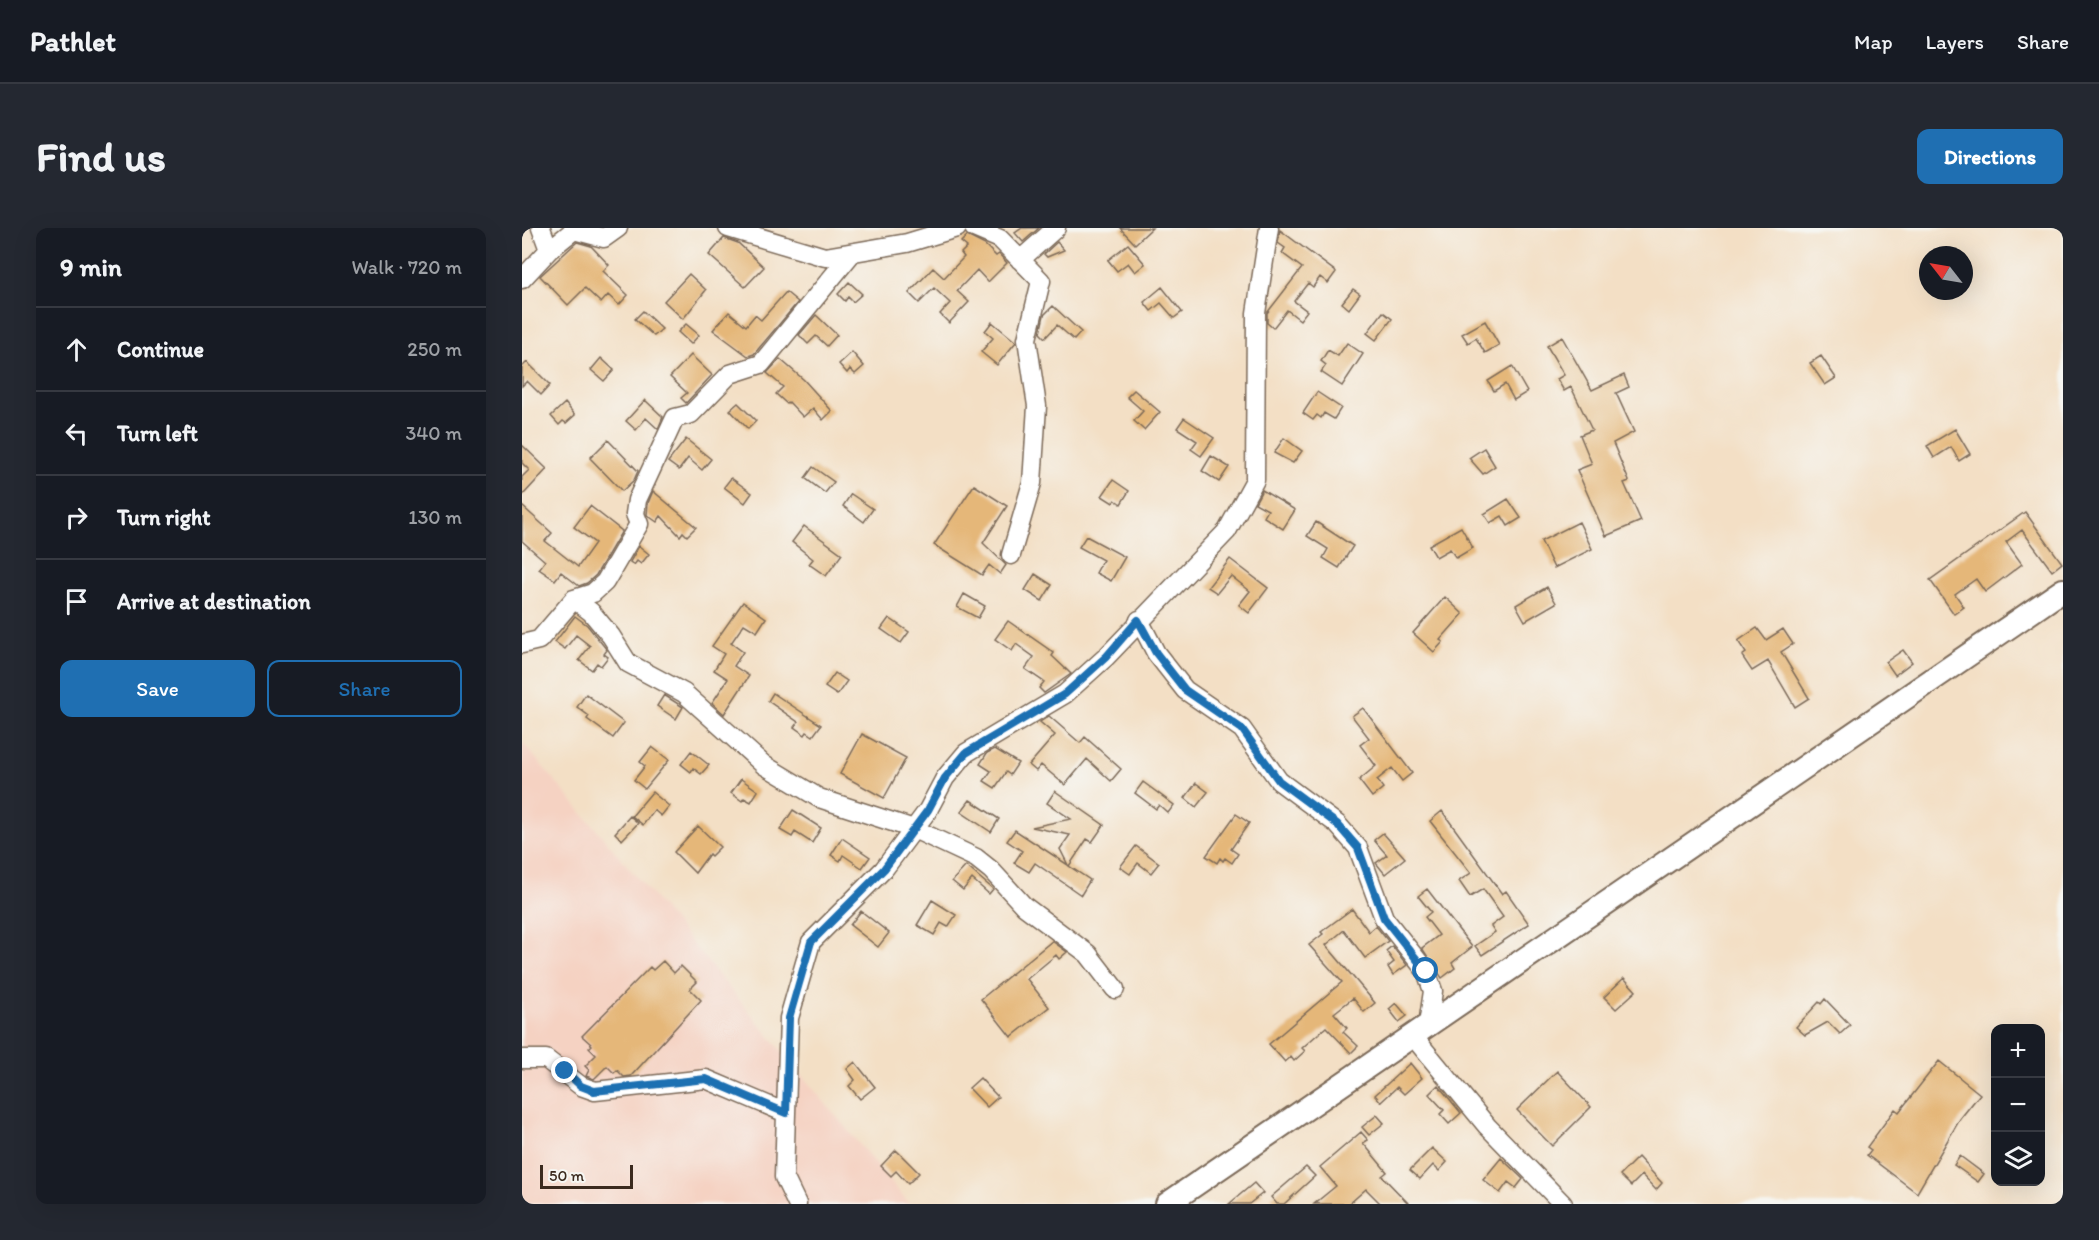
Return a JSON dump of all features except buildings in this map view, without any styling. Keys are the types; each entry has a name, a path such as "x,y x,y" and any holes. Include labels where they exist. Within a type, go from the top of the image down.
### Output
{"main road":[{"path":"1167,1204 2063,590"}],"street":[{"path":"541,228 549,250"},
{"path":"522,279 549,250 574,230 604,238 618,228"},
{"path":"728,228 825,257 907,243 957,228"},
{"path":"974,228 1000,239 1041,281 1027,339 1037,406 1032,483 1011,555"},
{"path":"1020,260 1056,228"},
{"path":"797,1204 784,1177 789,1018 811,942 884,869 914,829 945,778 966,753 1065,694 1106,657 1138,620 1227,531 1255,480 1256,313 1269,228"},
{"path":"522,644 539,639 574,599 593,593 604,582 639,524 635,514 637,500 675,418 691,414 730,374 761,364 852,253"},
{"path":"574,599 604,628 628,663 684,693 764,765 819,798 914,829 976,858 991,870 1024,906 1088,954 1115,990"},
{"path":"1138,620 1156,653 1185,690 1242,729 1279,781 1337,824 1358,848 1384,918 1426,971 1433,992 1420,1030 1487,1126 1563,1204"},
{"path":"522,1059 546,1059 581,1086 594,1091 706,1079 786,1113"}],"shaded area":[{"path":"522,742 657,901 909,1204 522,1204"}],"route":[{"path":"565,1071 581,1086 594,1091 706,1079 786,1113 789,1018 811,942 884,869 928,810 945,778 966,753 1065,694 1106,657 1138,620 1156,653 1185,690 1242,729 1262,756 1267,768 1279,781 1337,824 1358,848 1384,918 1426,971"}]}
